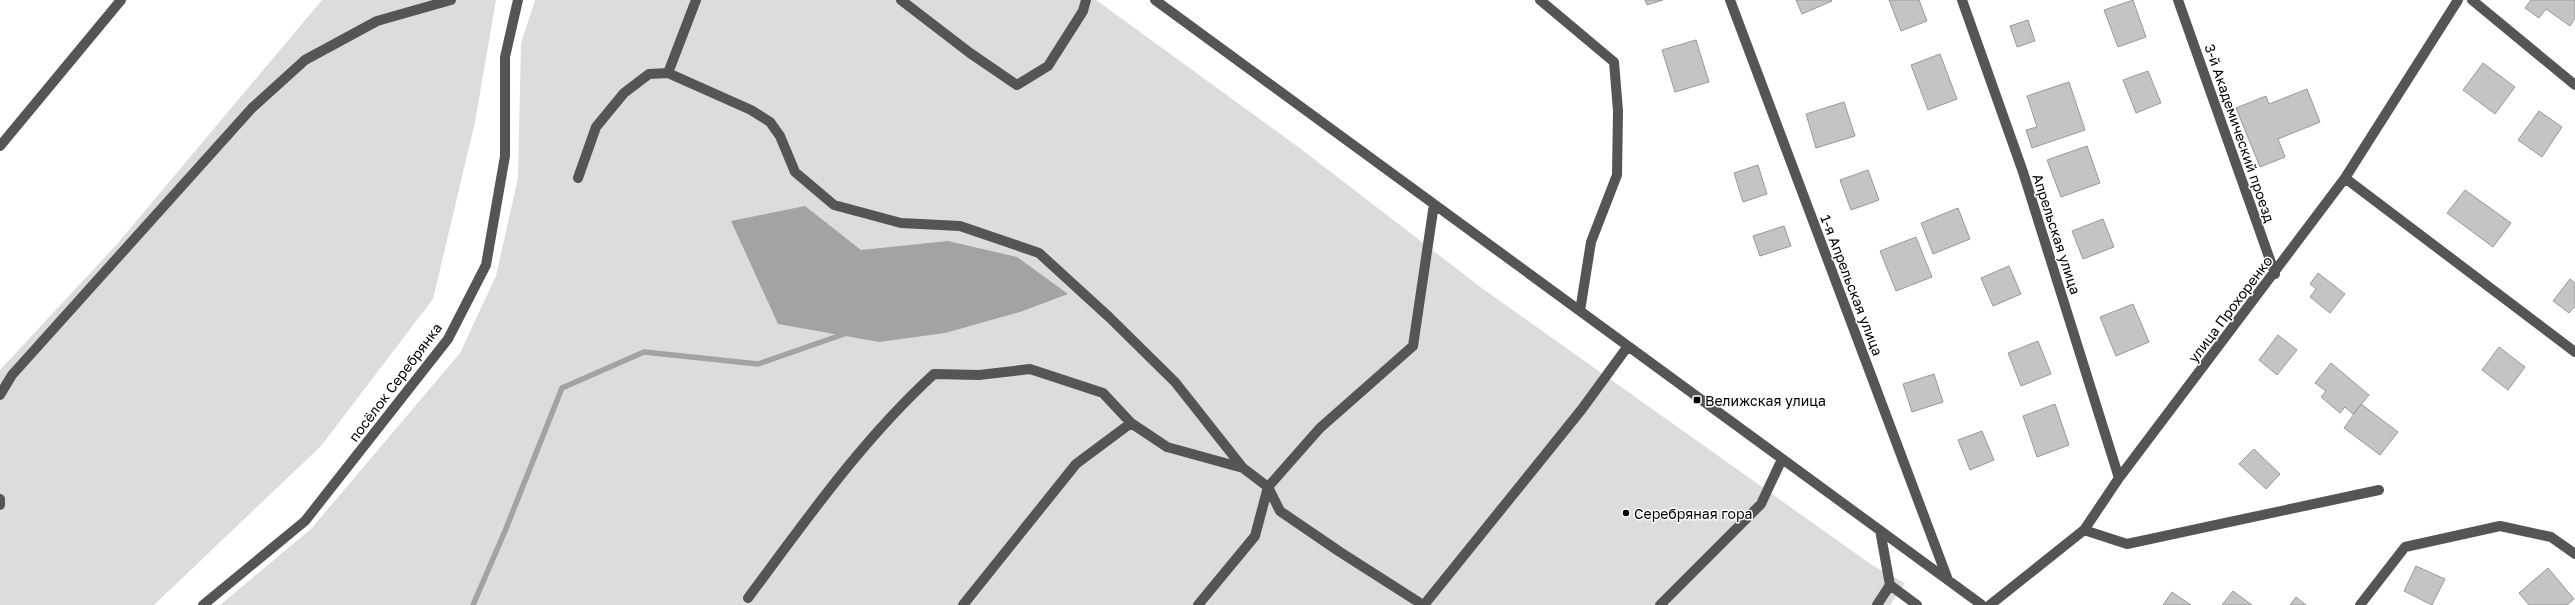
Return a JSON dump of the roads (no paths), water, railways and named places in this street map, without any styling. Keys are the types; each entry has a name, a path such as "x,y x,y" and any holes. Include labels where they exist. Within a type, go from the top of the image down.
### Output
{"street":[{"path":"0,146 121,0"},
{"path":"0,395 12,375 252,108 304,60 377,21 450,0"},
{"name":"посёлок Серебрянка","path":"203,605 305,521 448,339 486,266 505,156 505,56 518,0"},
{"path":"668,73 696,0"},
{"path":"901,0 970,53 1017,85 1048,66 1082,11 1086,0"},
{"path":"1155,0 1982,605"},
{"path":"1540,0 1614,62 1618,111 1617,175 1591,242 1580,311"},
{"name":"1-я Апрельская улица","path":"1730,0 1948,580"},
{"name":"Апрельская улица","path":"1962,0 2022,172 2119,478"},
{"name":"3-й Академический проезд","path":"2178,0 2275,274"},
{"name":"улица Прохоренко","path":"1990,605 2084,530 2119,478 2275,274 2345,178 2458,0"},
{"path":"2472,0 2575,85"},
{"path":"578,178 596,127 624,93 649,74 668,73 751,110 770,122 780,136 795,172 834,205 901,223 960,226 1039,253 1109,317 1175,382 1243,468 1268,487 1280,511 1340,552 1423,605 1582,409 1628,346"},
{"path":"2345,178 2575,352"},
{"path":"1198,605 1255,536 1268,487 1320,428 1414,346 1434,204"},
{"path":"748,598 851,461 902,404 934,374 979,375 1030,370 1103,393 1131,422 1167,447 1243,468"},
{"path":"963,605 1076,464 1131,422"},
{"path":"1660,605 1761,504 1782,459"},
{"path":"2084,530 2127,544 2379,490"},
{"path":"0,499 0,505"},
{"path":"2360,605 2405,546 2500,526 2552,537 2575,554"},
{"path":"1880,530 1890,585 1917,605"},
{"path":"1877,605 1890,585"}],"waterway":[{"path":"473,605 505,531 562,388 644,352 758,364 847,333"}],"place":[{"name":"Велижская улица","path":"1697,400"},
{"name":"Серебряная гора","path":"1626,513"}]}
